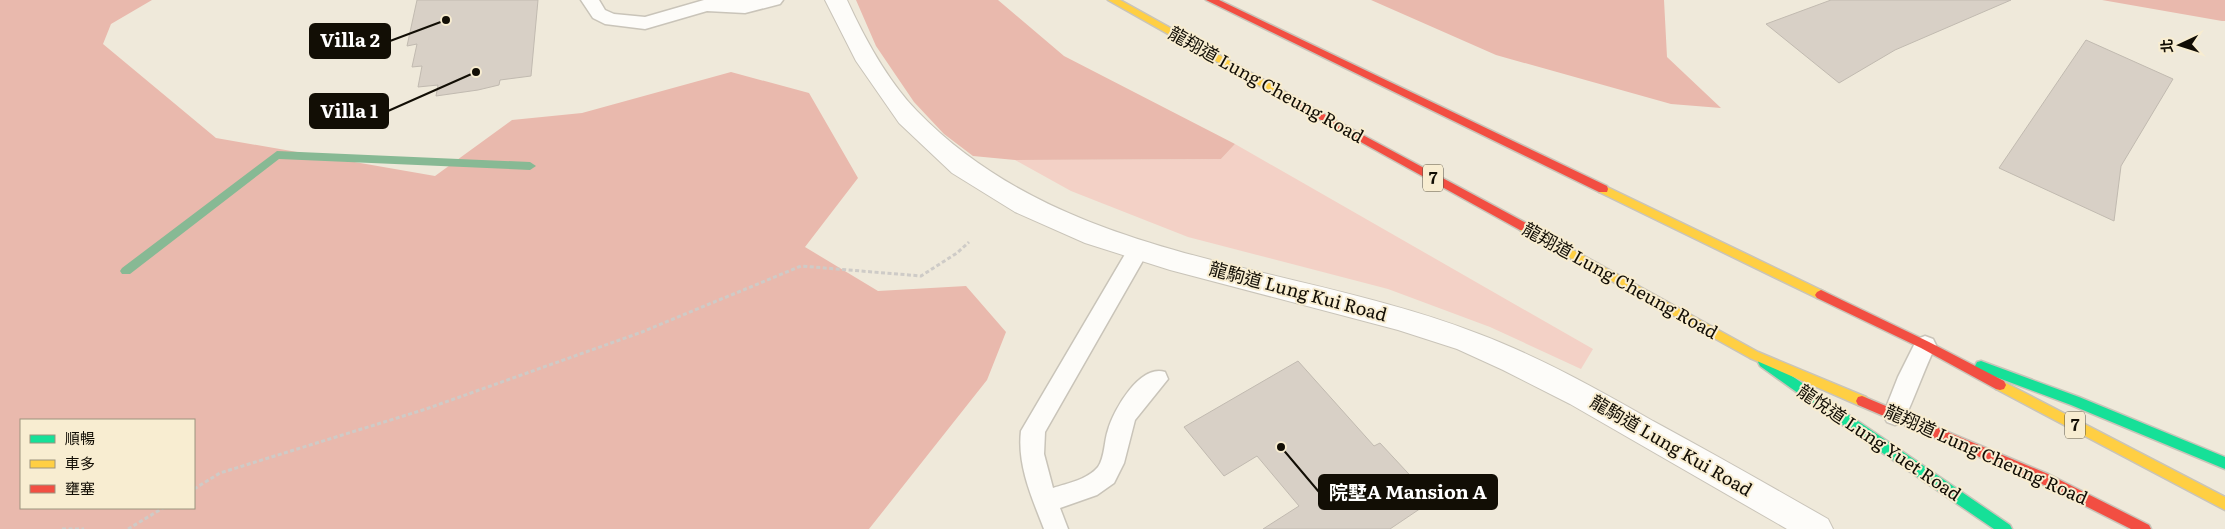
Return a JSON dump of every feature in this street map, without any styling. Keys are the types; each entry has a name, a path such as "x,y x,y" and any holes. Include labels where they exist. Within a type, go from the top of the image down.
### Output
{"main road":[{"name":"龍翔道 Lung Cheung Road","path":"1113,0 1754,355 2043,478 2144,529"},
{"name":"7","path":"1211,0 1926,345 2225,504"},
{"path":"1926,345 2075,401 2225,463"},
{"name":"龍悅道 Lung Yuet Road","path":"1754,355 1869,437 2006,529"}],"street":[{"name":"龍駒道 Lung Kui Road","path":"836,0 859,48 882,85 909,119 957,163 997,190 1032,209 1138,250 1382,313 1467,341 1522,365 1575,392 1817,529"}],"lane":[{"path":"590,0 599,14 611,20 645,23 707,5 745,7 774,0"},
{"path":"1056,529 1046,502 1031,448 1033,430 1138,250"},
{"path":"1895,415 1909,377 1926,345"},
{"path":"1046,502 1100,481 1109,471 1114,458 1120,428 1129,409 1142,392 1157,378"}],"path":[{"path":"195,488 220,473 426,408 642,332 801,266 920,276 957,253 969,242"},
{"path":"128,529 161,509"},
{"path":"62,529 84,529"}],"shaded area":[{"path":"0,0 152,0 111,24 103,44 216,138 435,176 512,120 582,113 731,72 809,93 858,178 805,247 878,291 966,286 1006,332 987,380 869,529 0,529"},
{"path":"856,0 998,0 1064,56 1235,144 1221,159 1015,160 973,156 944,134 914,102 876,46"},
{"path":"1371,0 1664,0 1667,57 1721,108 1671,104 1496,55"},
{"path":"2102,0 2225,0 2225,21 2222,21"},
{"path":"1235,144 1593,349 1581,369 1490,327 1388,289 1188,237 1071,191 1015,160 1221,159"}],"building":[{"path":"417,0 538,0 531,76 500,80 499,85 478,90 436,96 438,85 418,87 422,66 412,67 417,44 407,46"},
{"path":"1831,0 2011,0 1895,50 1839,83 1766,24"},
{"path":"2086,40 2173,79 2121,166 2114,221 1999,168"},
{"path":"1298,361 1374,446 1380,443 1433,500 1390,529 1263,529 1299,506 1257,456 1224,476 1184,427"}],"waterway":[{"path":"126,271 277,155 530,166"}],"traffic: fast":[{"path":"1764,362 1869,437 2005,529"},
{"path":"1981,366 2075,401 2225,463"}],"traffic: slow":[{"path":"1113,0 1296,102"},
{"path":"1603,189 1821,295"},
{"path":"1524,227 1754,355 1862,401"},
{"path":"2000,385 2225,504"}],"traffic: jam":[{"path":"1211,0 1603,189"},
{"path":"1296,102 1524,227"},
{"path":"1821,295 1925,345 2000,385"},
{"path":"1862,401 2043,478 2144,529"}],"place":[{"name":"Villa 2","path":"446,20"},
{"name":"Villa 1","path":"476,72"},
{"name":"院墅A Mansion A","path":"1281,447"}]}
